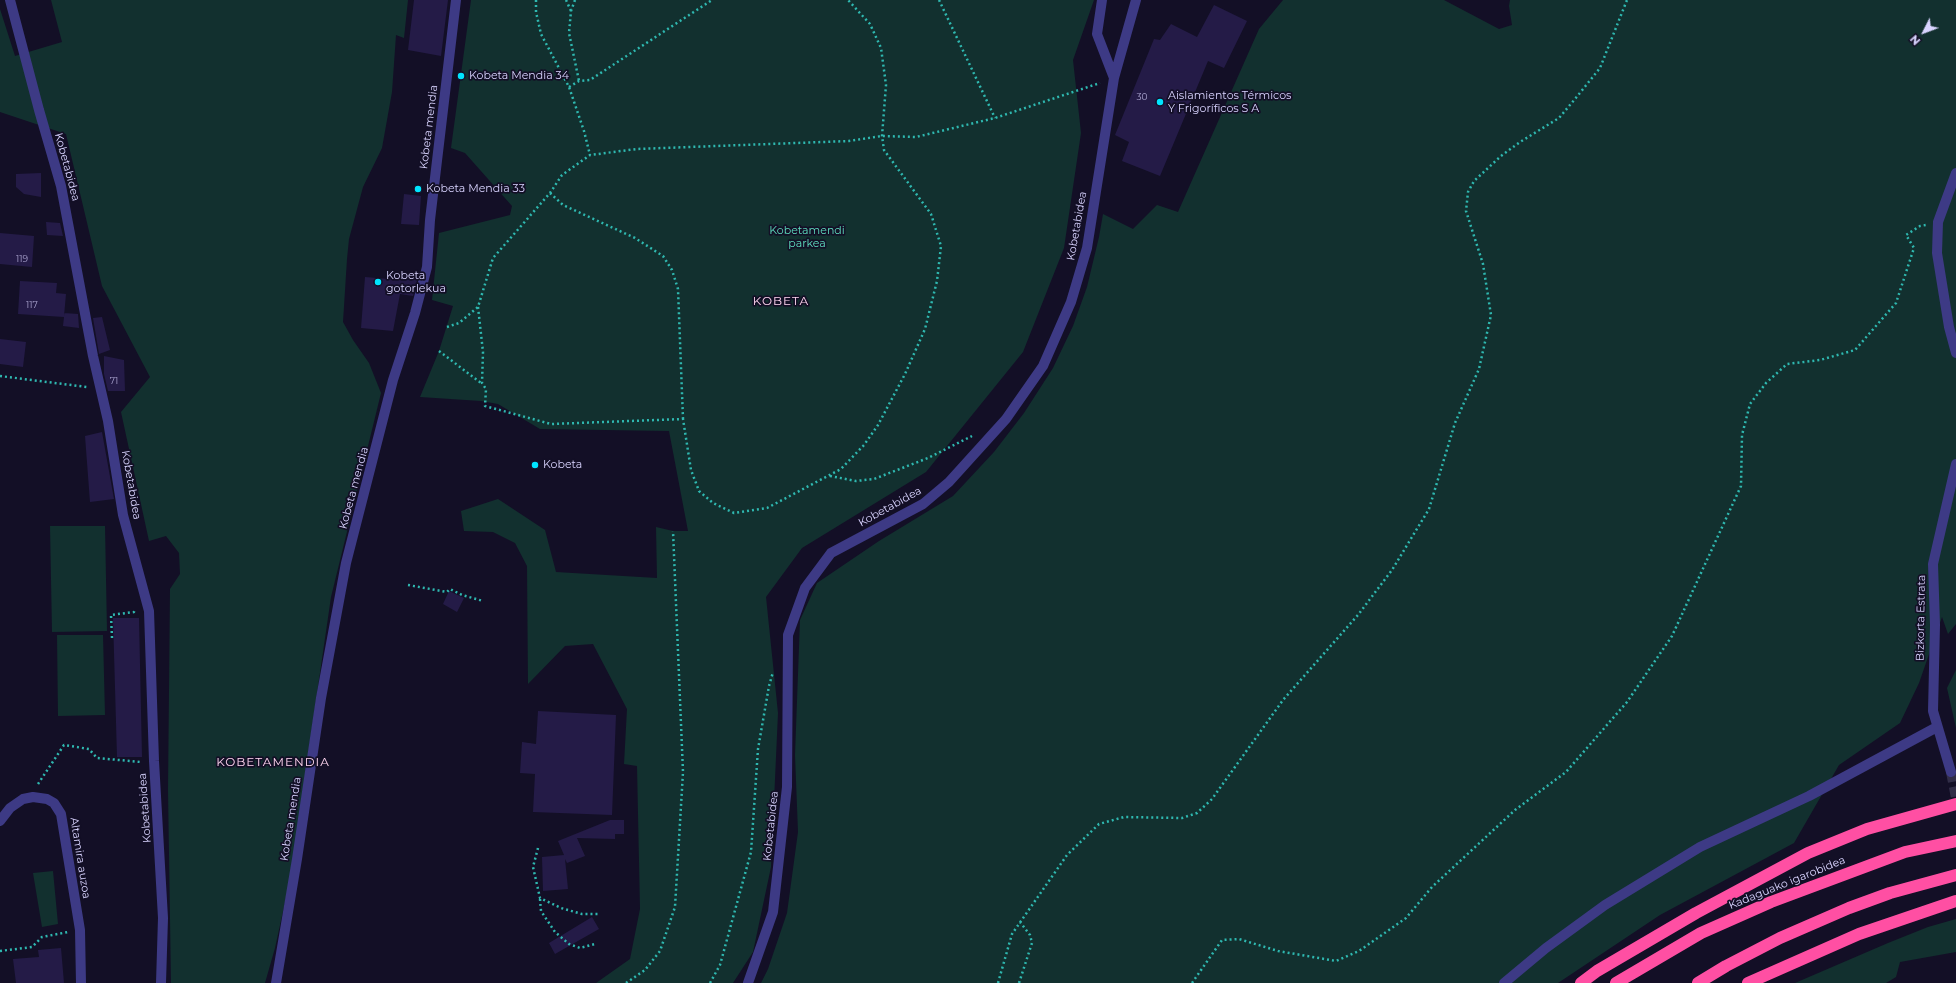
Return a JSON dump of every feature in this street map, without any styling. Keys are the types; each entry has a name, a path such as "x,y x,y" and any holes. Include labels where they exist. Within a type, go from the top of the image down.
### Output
{"highway":[{"path":"1581,983 1597,971 1696,913 1808,853 1867,830 1956,804"},
{"name":"Kadaguako igarobidea","path":"1616,983 1701,933 1771,902 1905,852 1956,841"},
{"path":"1698,983 1780,938 1849,908 1890,893 1956,875"},
{"path":"1748,983 1859,934 1956,901"}],"street":[{"name":"Kobetabidea","path":"10,0 61,186 100,389 108,420 123,515 149,611 154,762 162,918 161,983"},
{"name":"Kobeta mendia","path":"276,983 297,859 321,698 346,563 393,380 415,313 427,267 430,220 456,0"},
{"path":"1102,0 1097,34 1114,78"},
{"name":"Kobetabidea","path":"748,983 773,912 787,787 789,668 788,635 805,588 831,553 924,504 949,482 1006,419 1043,366 1072,302 1087,248 1114,78 1136,0"},
{"path":"1956,173 1938,222 1937,253 1949,327 1956,353"},
{"name":"Bizkorta Estrata","path":"1951,772 1933,711 1933,564 1956,464"},
{"path":"1504,983 1546,948 1605,904 1700,847 1809,796 1937,727"},
{"name":"Altamira auzoa","path":"0,821 10,808 23,799 40,797 54,803 61,814 80,930 81,983"}],"path":[{"path":"536,0 536,12 541,34 569,88 584,130 590,155"},
{"path":"566,0 571,11"},
{"path":"575,0 571,11 569,33 579,81"},
{"path":"569,88 579,81 590,80 712,0"},
{"path":"550,193 563,205 635,238 663,256 672,270 678,289 683,419 691,470 699,491 713,503 734,513 767,508 841,469 864,445 878,424 905,374 925,329 937,281 941,246 931,214 884,150 882,136 886,85 881,48 870,24 848,0"},
{"path":"939,0 995,118"},
{"path":"998,983 1012,934 1067,855 1099,824 1124,816 1182,818 1197,813 1212,800 1283,700 1358,615 1392,570 1429,509 1455,423 1478,369 1491,315 1483,264 1466,211 1468,192 1474,181 1501,156 1559,118 1575,99 1600,68 1627,0"},
{"path":"482,383 483,352 478,306 493,258 550,193 562,175 590,155 636,149 849,141 882,136 916,137 995,118 1114,78"},
{"path":"1192,983 1222,940 1239,939 1278,951 1336,961 1359,950 1406,918 1432,887 1514,810 1566,772 1627,702 1672,636 1741,486 1742,435 1750,404 1766,383 1787,364 1820,360 1855,350 1896,304 1914,248 1906,235 1920,226 1938,222"},
{"path":"446,327 459,323 478,306"},
{"path":"439,351 482,383 486,390 485,406 551,424 683,419"},
{"path":"0,376 100,389"},
{"path":"830,476 856,481 874,479 928,458 974,435"},
{"path":"626,983 644,970 660,951 675,907 683,772 673,531"},
{"path":"408,585 447,592 450,589 462,595 483,601"},
{"path":"112,638 111,615 134,612 134,605"},
{"path":"710,983 720,965 751,852 758,749 769,686 774,672 789,668"},
{"path":"37,786 64,745 89,749 97,758 142,762"},
{"path":"538,848 533,867 542,911 554,932 569,944 580,948 594,944"},
{"path":"540,898 561,908 582,914 600,914"},
{"path":"1019,983 1032,943 1030,935 1020,922"},
{"path":"0,951 32,946 42,937 80,930"}],"green space":[{"path":"51,0 408,0 404,38 396,35 392,92 382,148 363,187 349,239 347,259 343,322 369,363 381,393 331,597 290,879 275,948 265,983 171,983 168,790 170,589 180,574 179,553 166,536 149,541 121,412 150,377 102,286 66,134 0,112 0,9 15,56 62,42"},
{"name":"Kobetamendi parkea","path":"471,0 1094,0 1073,60 1081,133 1064,248 1023,352 926,472 802,548 766,597 778,713 771,867 753,952 733,983 596,983 630,959 640,909 637,766 624,764 627,709 593,644 565,646 528,684 527,566 515,543 493,532 464,531 461,511 498,499 545,530 556,572 657,578 656,527 673,531 688,531 669,431 540,429 498,404 481,401 420,397 439,351 453,306 432,300 439,233 510,215 512,206 465,153 451,148"},
{"path":"1283,0 1444,0 1499,29 1512,25 1509,6 1510,0 1956,0 1956,624 1948,634 1942,617 1919,683 1900,723 1839,765 1794,843 1660,915 1558,983 761,983 768,969 787,913 798,832 795,755 800,620 817,583 879,541 953,496 994,452 1024,413 1053,368 1073,326 1087,287 1103,214 1133,229 1157,205 1178,212 1259,29"},
{"path":"50,526 105,526 107,631 52,632"},
{"path":"57,635 103,635 105,715 58,716"},
{"path":"1956,670 1956,728 1947,688"},
{"path":"53,871 58,924 42,927 33,873"},
{"path":"1956,919 1956,952 1900,962 1896,977 1886,983 1795,983 1928,927"}],"building":[{"path":"414,0 448,0 441,56 408,50"},
{"name":"Aislamientos Térmicos Y Frigoríficos S A","path":"1214,5 1247,21 1224,68 1208,61 1160,176 1122,161 1129,142 1115,135 1154,39 1160,40 1171,24 1197,37"},
{"path":"41,173 41,197 24,194 16,187 16,174"},
{"path":"404,194 421,196 419,225 401,224"},
{"path":"46,222 60,223 63,236 47,235"},
{"path":"0,233 34,236 32,267 0,264"},
{"path":"404,273 418,277 413,296 400,294 393,331 361,328 365,277 400,280"},
{"path":"20,281 57,283 56,293 66,294 64,313 78,314 79,328 63,326 64,317 18,314"},
{"path":"102,317 110,350 99,354 93,318"},
{"path":"0,339 26,342 23,367 0,364"},
{"path":"104,356 124,360 125,391 108,391 104,374"},
{"path":"102,432 114,499 90,502 85,436"},
{"path":"449,591 464,598 457,612 443,604"},
{"path":"113,618 139,618 142,757 117,757"},
{"path":"538,711 616,715 612,815 533,812 535,774 520,773 522,742 536,744"},
{"path":"610,820 624,820 624,834 615,834 615,839 577,838 585,856 567,863 565,859 568,889 543,891 542,857 564,855 558,841"},
{"path":"592,917 599,929 555,954 549,943"},
{"path":"61,948 64,983 16,983 13,959 39,957 38,950"}],"tunnel":[{"path":"1951,772 1956,798"}],"place":[{"name":"Kobeta Mendia 34","path":"461,76"},
{"name":"Aislamientos Térmicos Y Frigoríficos S A","path":"1160,102"},
{"name":"Kobeta Mendia 33","path":"418,189"},
{"name":"Kobeta gotorlekua","path":"378,282"},
{"name":"Kobeta","path":"535,465"}],"district":[{"name":"KOBETA","path":"781,301"},
{"name":"KOBETAMENDIA","path":"273,762"}]}
